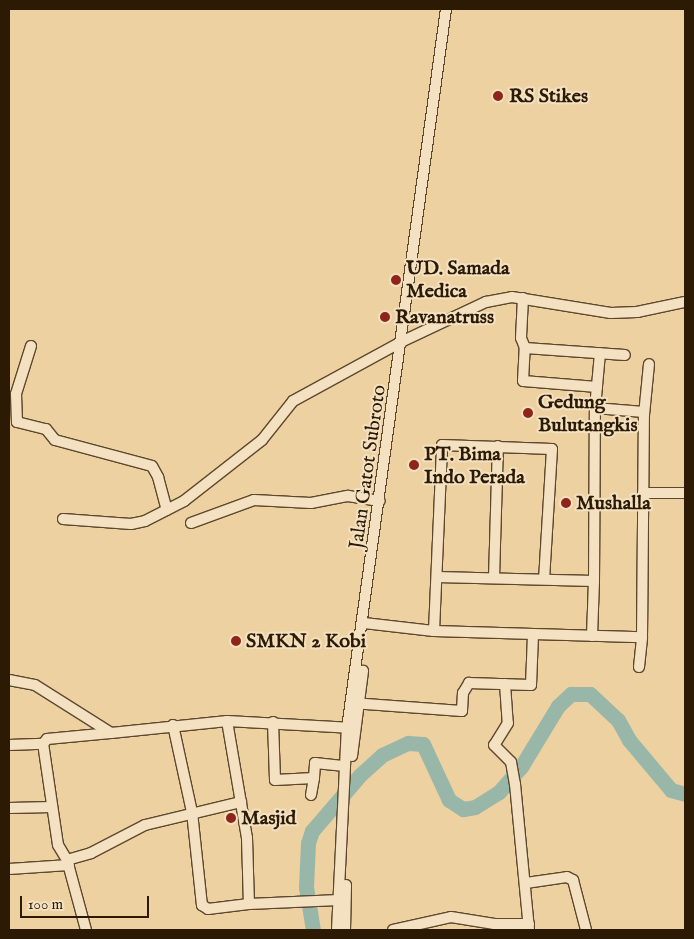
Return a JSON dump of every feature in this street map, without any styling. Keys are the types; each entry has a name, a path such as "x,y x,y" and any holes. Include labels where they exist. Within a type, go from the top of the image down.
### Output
{"street":[{"name":"Jalan Gatot Subroto","path":"366,623 380,501 406,339 446,9"},
{"name":"Jalan Gatot Subroto","path":"345,930 346,793 351,728 452,9"},
{"path":"63,519 138,524 167,510 184,500 262,440 294,401 406,339 502,296 611,313 637,312 685,302"},
{"path":"523,298 521,338 525,348 523,381 597,387"},
{"path":"32,346 16,394 18,423 46,429 55,440 152,466 158,476 167,510"},
{"path":"525,348 625,355"},
{"path":"592,636 596,408 600,353"},
{"path":"639,667 642,637 644,412 649,364"},
{"path":"596,408 644,412"},
{"path":"434,631 442,445 552,449 544,578"},
{"path":"494,578 498,446"},
{"path":"643,493 685,493"},
{"path":"191,523 254,500 311,503 348,496 380,501"},
{"path":"437,577 594,580"},
{"path":"366,623 434,631 642,637"},
{"path":"355,703 458,712 464,709 463,693 469,683 531,685 533,635"},
{"path":"9,680 35,685 110,733"},
{"path":"393,930 451,917 529,927 526,883 511,762 494,745 508,723 505,684"},
{"path":"86,930 68,862 58,845 43,744 47,739 174,724 226,721 273,722 351,728"},
{"path":"226,721 250,861 249,904"},
{"path":"273,722 275,780 314,778"},
{"path":"174,724 192,812 202,905 208,910 249,904 334,900"},
{"path":"9,745 43,744"},
{"path":"311,795 315,763 347,769"},
{"name":"Jalan Gatot Subroto","path":"337,930 334,900 346,793"},
{"path":"9,869 68,862 91,853 146,825 192,812 241,802"},
{"path":"9,808 52,807"},
{"path":"526,883 567,877 573,880 586,930"}],"waterway":[{"path":"313,930 306,887 308,843 312,831 360,775 382,755 408,743 423,744 449,800 463,809 475,807 499,792 521,767 558,706 571,694 590,694 618,720 629,740 671,790 685,794"}],"place":[{"name":"RS Stikes","path":"498,96"},
{"name":"UD. Samada Medica","path":"396,280"},
{"name":"Ravanatruss","path":"385,317"},
{"name":"Gedung Bulutangkis","path":"528,413"},
{"name":"PT. Bima Indo Perada","path":"414,465"},
{"name":"Mushalla","path":"566,503"},
{"name":"SMKN 2 Kobi","path":"236,641"},
{"name":"Masjid","path":"231,818"}]}
